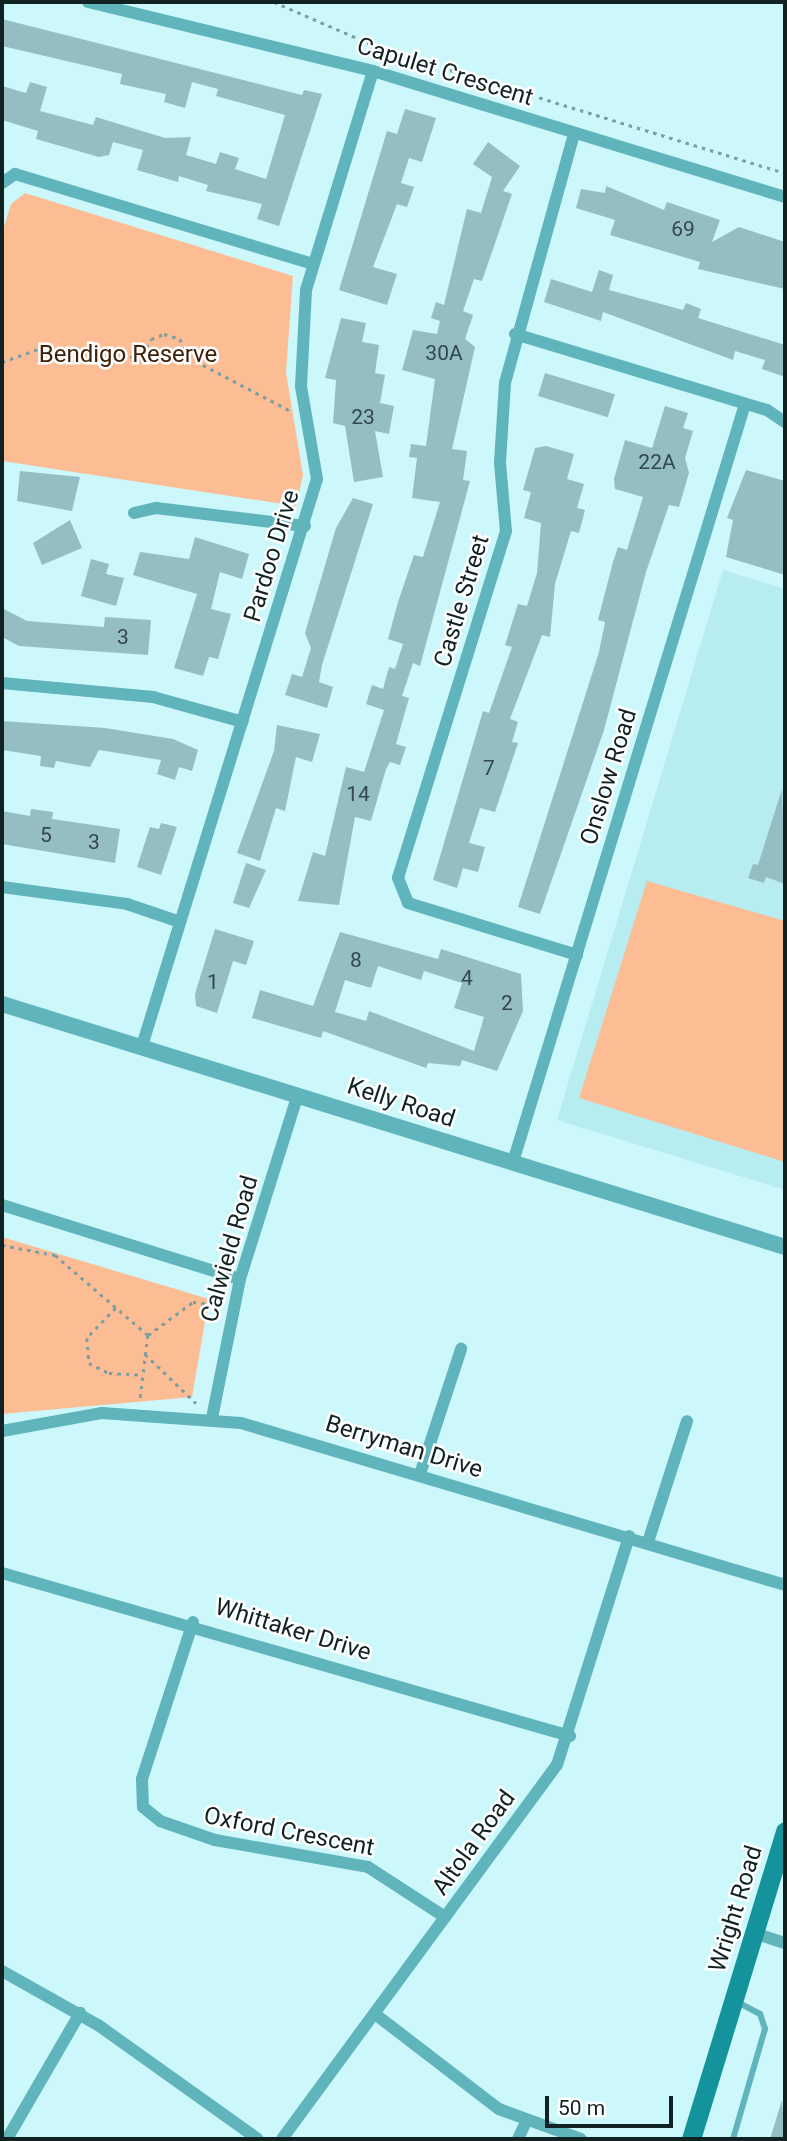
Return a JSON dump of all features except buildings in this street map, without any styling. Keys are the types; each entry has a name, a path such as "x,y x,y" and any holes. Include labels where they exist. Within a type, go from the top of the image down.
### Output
{"main road":[{"name":"Wright Road","path":"691,2139 785,1831"}],"street":[{"name":"Capulet Crescent","path":"88,2 373,71 785,197"},
{"name":"Pardoo Drive","path":"142,1046 305,526 317,479 301,386 310,262 373,71"},
{"name":"Castle Street","path":"574,134 516,334 500,463 506,531 398,878 408,903 577,955"},
{"path":"2,183 15,174 310,262"},
{"path":"516,334 745,404 785,422"},
{"name":"Onslow Road","path":"513,1162 745,404"},
{"path":"134,513 156,508 305,526"},
{"path":"2,683 153,696 243,722"},
{"path":"2,887 127,904 180,922"},
{"name":"Kelly Road","path":"2,1003 785,1247"},
{"name":"Calwield Road","path":"212,1418 240,1279 298,1094"},
{"path":"2,1205 240,1279"},
{"path":"420,1474 461,1349"},
{"name":"Berryman Drive","path":"2,1431 102,1413 212,1418 420,1474 785,1585"},
{"path":"648,1542 687,1421"},
{"name":"Altola Road","path":"282,2139 557,1765 570,1735 629,1536"},
{"name":"Whittaker Drive","path":"2,1573 192,1622 570,1735"},
{"name":"Oxford Crescent","path":"192,1622 142,1779 143,1807 160,1821 215,1840 368,1867 445,1917"},
{"path":"754,1933 785,1943"},
{"path":"2,1971 80,2013 258,2139"},
{"path":"7,2139 80,2013"},
{"path":"375,2014 489,2102 526,2122 581,2139"},
{"path":"518,2139 526,2122"}],"lane":[{"name":"Wright Road","path":"733,2139 765,2029 753,2008 734,2000"}],"path":[{"path":"274,2 385,50 785,173"},
{"path":"2,362 41,348 113,360 142,355 151,339 164,334 180,339 188,357 307,419"},
{"path":"2,1245 55,1255 148,1335"},
{"path":"140,1402 148,1335 192,1301 221,1305"},
{"path":"116,1308 87,1338 89,1363 109,1373 143,1375"},
{"path":"145,1354 196,1403"}],"shaded area":[{"path":"723,570 785,589 785,1190 557,1120"}],"green space":[{"name":"Bendigo Reserve","path":"25,193 293,276 286,372 303,475 296,506 2,461 2,233 11,204"},
{"path":"647,881 785,921 785,1162 579,1098"},
{"path":"2,1237 209,1299 192,1397 2,1414"}]}
